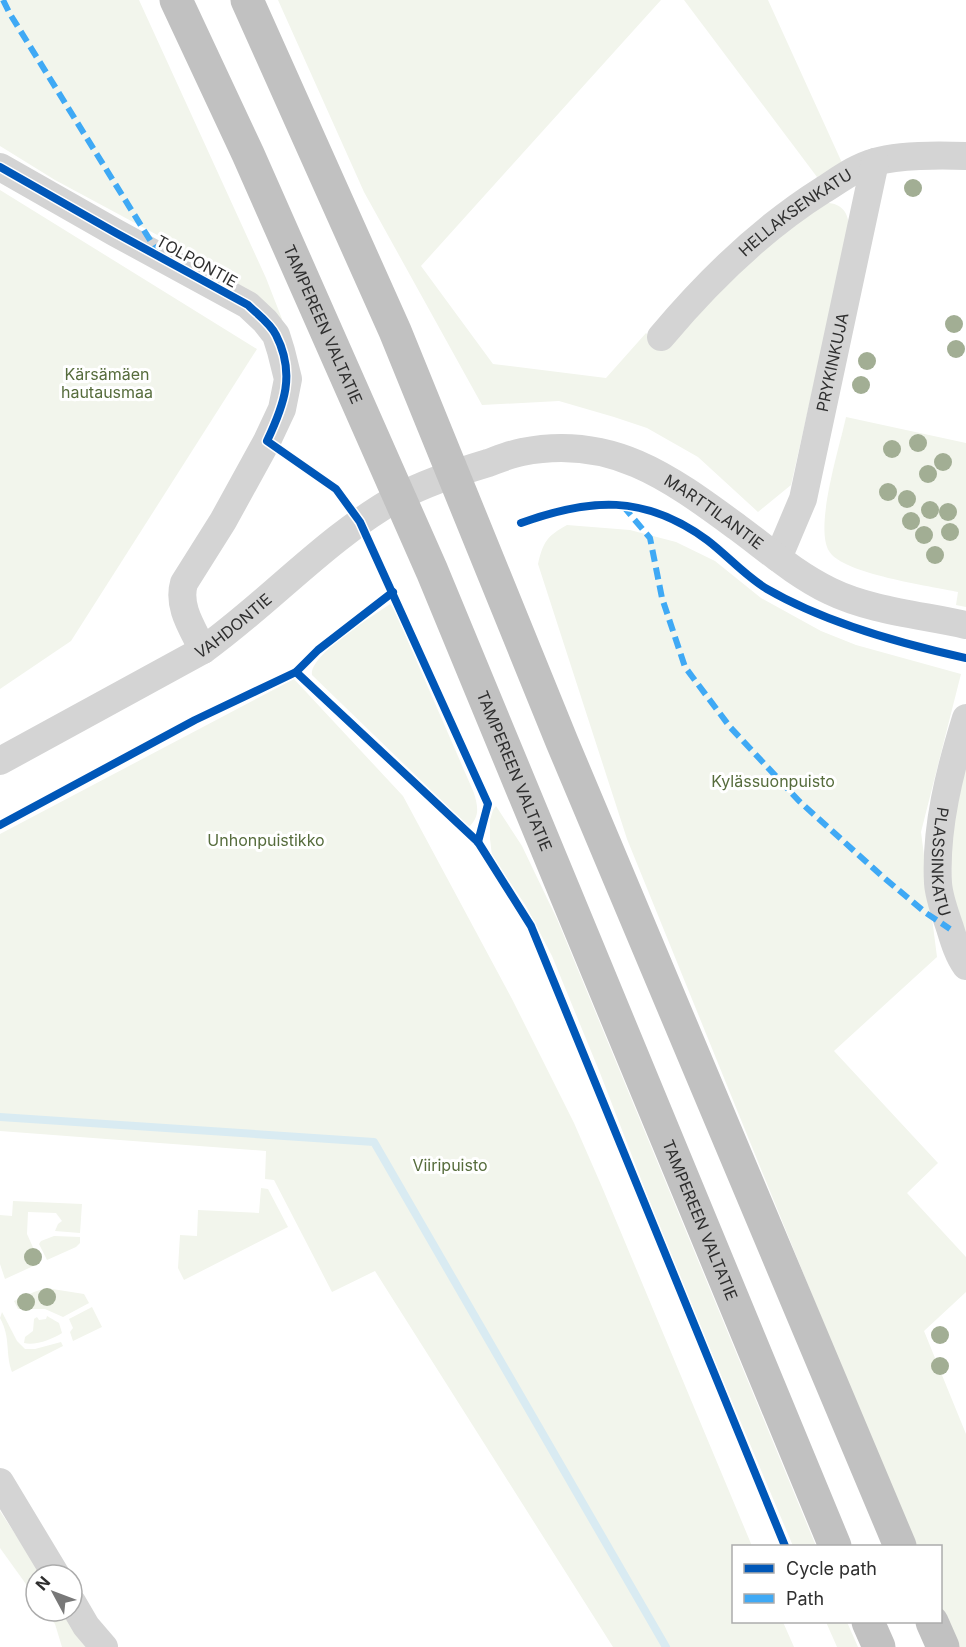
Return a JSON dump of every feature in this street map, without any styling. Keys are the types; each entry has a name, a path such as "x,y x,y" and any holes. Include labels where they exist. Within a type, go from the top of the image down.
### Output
{"highway":[{"name":"TAMPEREEN VALTATIE","path":"176,0 248,154 400,497 836,1545"},
{"path":"247,0 395,331 562,742 900,1545"},
{"path":"868,1623 879,1647"},
{"path":"932,1623 943,1647"}],"street":[{"name":"HELLAKSENKATU","path":"661,337 728,265 776,222 844,176 875,162 899,158 966,156"},
{"name":"PRYKINKUJA","path":"778,558 803,499 875,162"},
{"name":"TOLPONTIE","path":"0,167 116,234 248,305 276,335 288,379 282,409 240,491 184,583 181,593 185,613 202,650"},
{"name":"MARTTILANTIE","path":"453,473 522,452 560,447 622,456 663,476 801,575 831,591 851,599 966,625"},
{"name":"VAHDONTIE","path":"0,761 202,650 232,629 346,533 400,497 453,473"},
{"name":"PLASSINKATU","path":"966,718 959,739 942,822 938,885 952,935 966,966"},
{"path":"0,1482 49,1563"},
{"path":"84,1623 104,1647"}],"green space":[{"path":"0,0 139,0 266,278 282,319 275,321 257,297 200,258 55,180 0,146"},
{"path":"278,0 661,0 421,266 493,364 606,378 646,333 664,350 736,271 824,203 836,204 846,213 849,229 791,485 758,512 698,457 647,428 559,401 482,405 364,192"},
{"path":"684,0 768,0 843,165 817,177"},
{"name":"Kärsämäen hautausmaa","path":"0,190 257,349 71,641 0,689"},
{"path":"846,417 966,443 966,607 956,605 958,592 868,572 837,559 829,551 825,540 826,506"},
{"name":"Kylässuonpuisto","path":"567,525 630,530 676,542 715,561 761,598 821,631 856,645 961,674 921,832 937,957 834,1051 938,1163 907,1193 966,1257 966,1292 924,1331 966,1434 966,1647 957,1647 942,1612 942,1545 914,1545 627,839 538,564 547,540"},
{"path":"390,604 474,793 477,811 469,827 312,675 314,667 331,647"},
{"path":"294,679 403,796 512,999 574,1123 752,1545 732,1545 732,1623 783,1623 794,1647 613,1647 375,1271 332,1292 274,1180 265,1179 266,1151 0,1131 0,834"},
{"path":"966,762 966,942 952,899 950,819"},
{"path":"496,806 522,846 557,919 816,1545 793,1545 671,1257 552,956 526,906 492,856 490,820"},
{"path":"261,1188 268,1189 288,1227 184,1280 178,1268 180,1235 197,1236 198,1210 259,1213"},
{"path":"13,1201 82,1204 80,1233 55,1231 62,1221 56,1213 28,1212 27,1234 40,1263 5,1279 0,1264 0,1215 12,1216"},
{"path":"54,1236 80,1237 80,1243 47,1260 39,1244"},
{"path":"46,1288 84,1294 89,1303 63,1317 45,1309 18,1309 14,1301"},
{"path":"92,1307 102,1327 73,1341 70,1332 73,1328 69,1319"},
{"path":"2,1312 17,1341 25,1349 35,1349 61,1342 63,1346 12,1372 6,1332 0,1318"},
{"path":"47,1316 59,1323 62,1333 54,1338 33,1344 24,1343 25,1337 33,1331 34,1319 37,1317 39,1320 46,1319"},
{"path":"0,1511 34,1563 24,1563 24,1581 0,1548"},
{"path":"74,1623 91,1647 62,1647 55,1624"},
{"path":"826,1623 847,1623 858,1647 837,1647"}],"waterway":[{"path":"0,1117 374,1142 666,1647"}],"marked path":[{"path":"3,0 158,253"},
{"path":"623,506 650,538 662,598 685,667 730,727 799,801 883,877 926,913 950,929"}],"cycle path":[{"path":"0,167 248,305 276,335 285,363 285,389 283,402 267,441 336,489 360,522 488,804 478,842"},
{"path":"521,523 570,509 594,505 639,508 661,514 707,540 759,584 789,601 864,631 966,658"},
{"path":"0,825 195,720 296,672 318,650 393,592"},
{"path":"296,672 478,842 531,926 785,1545"}],"park label":[{"name":"Unhonpuistikko","path":"266,840"},
{"name":"Viiripuisto","path":"450,1165"}]}
